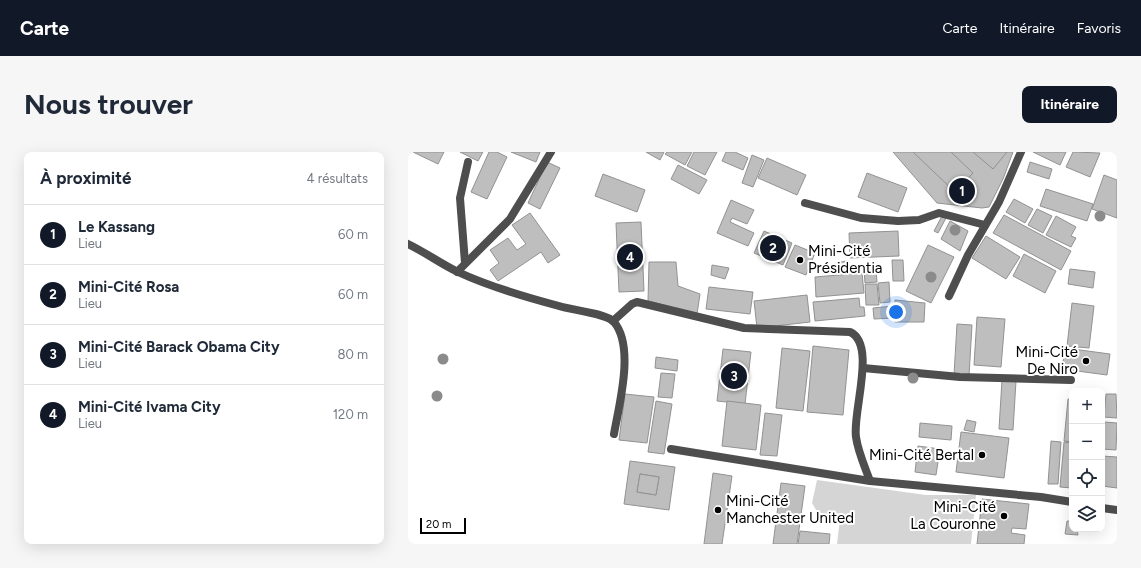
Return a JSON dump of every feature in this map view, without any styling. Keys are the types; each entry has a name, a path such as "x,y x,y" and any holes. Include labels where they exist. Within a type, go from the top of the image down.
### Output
{"street":[{"path":"457,272 510,219 551,152"},
{"path":"949,296 968,255 999,202 1021,152"},
{"path":"465,263 460,198 468,162"},
{"path":"805,203 861,218 898,221 919,220 939,212 985,225"},
{"path":"408,244 457,272 511,292 568,309 600,315 613,321 619,332 624,351 624,369 614,434"},
{"path":"613,321 637,302 744,328 850,332 859,339 863,368 856,438 870,481"},
{"path":"863,368 960,377 1071,380"},
{"path":"671,450 870,481 1041,496 1069,501"},
{"path":"1105,508 1117,510"}],"shaded area":[{"path":"817,480 926,495 976,495 971,544 837,544 840,519 819,515 812,503"}],"building":[{"path":"413,152 444,152 438,164"},
{"path":"460,152 483,152 478,161"},
{"path":"489,152 497,152 507,157 487,199 471,192"},
{"path":"511,152 540,152 536,162"},
{"path":"646,152 664,152 660,160"},
{"path":"667,152 692,152 685,165 665,154"},
{"path":"694,152 717,152 705,175 687,166"},
{"path":"726,152 735,152 748,158 743,170 722,161"},
{"path":"893,152 1013,152 1003,179 989,207 982,208 937,203"},
{"path":"913,152 951,152 973,173 955,192"},
{"path":"973,152 1007,152 993,169"},
{"path":"1033,152 1066,152 1060,165"},
{"path":"1073,152 1100,153 1090,177 1066,167"},
{"path":"752,155 764,160 753,187 742,183"},
{"path":"767,158 806,175 797,195 758,178"},
{"path":"547,162 560,168 540,209 528,203"},
{"path":"1030,162 1052,169 1049,179 1027,172"},
{"path":"678,165 707,180 699,194 671,179"},
{"path":"867,173 907,188 898,212 858,197"},
{"path":"603,174 645,190 637,212 595,196"},
{"path":"1104,175 1117,180 1117,218 1092,209"},
{"path":"1046,189 1093,204 1087,221 1040,206"},
{"path":"1014,199 1033,209 1025,223 1006,212"},
{"path":"731,200 754,210 747,224 732,218 730,222 754,233 748,246 717,233"},
{"path":"1037,209 1052,216 1043,233 1028,225"},
{"path":"530,213 560,255 548,263 541,252 498,281 490,270 499,263 490,250 508,238 517,250 526,244 512,225"},
{"path":"1004,215 1071,251 1061,270 993,233"},
{"path":"942,216 946,218 938,233 934,231"},
{"path":"1056,216 1076,227 1071,236 1076,238 1071,247 1046,235"},
{"path":"950,221 968,231 960,251 941,239"},
{"path":"641,222 644,291 619,292 616,223"},
{"path":"764,231 792,243 783,265 754,253"},
{"path":"898,231 899,256 850,258 849,233"},
{"path":"986,236 1020,257 1006,279 972,258"},
{"name":"Mini-Cité Présidentia","path":"795,245 815,253 806,275 785,267"},
{"path":"928,245 954,257 931,303 906,291"},
{"path":"1024,254 1056,271 1045,293 1013,276"},
{"path":"892,260 903,260 904,281 893,281"},
{"path":"846,261 848,271 838,273 836,263"},
{"path":"649,262 676,262 678,286 700,294 697,314 648,301"},
{"path":"712,265 729,268 725,279 711,275"},
{"path":"876,269 877,282 865,283 864,270"},
{"path":"1070,269 1095,272 1093,288 1068,284"},
{"path":"862,273 864,293 816,297 815,277"},
{"path":"889,282 890,302 880,303 878,283"},
{"path":"865,284 877,284 879,305 866,305"},
{"path":"709,287 753,292 750,314 706,309"},
{"path":"807,295 810,322 757,328 754,301"},
{"path":"859,298 860,307 864,307 865,316 815,321 813,302"},
{"path":"895,300 925,303 924,322 895,322"},
{"path":"1072,303 1094,306 1089,348 1067,346"},
{"path":"893,306 894,318 874,319 873,308"},
{"path":"977,317 1005,319 1001,367 974,365"},
{"path":"957,324 972,325 969,376 954,375"},
{"path":"813,346 849,350 843,415 807,412"},
{"path":"782,348 810,351 803,411 776,408"},
{"name":"Mini-Cité De Niro","path":"1065,348 1110,354 1107,375 1062,369"},
{"path":"723,349 751,352 745,404 717,401"},
{"path":"656,357 678,360 677,371 655,368"},
{"path":"661,373 675,374 672,398 658,397"},
{"path":"1002,380 1016,381 1013,430 999,429"},
{"path":"625,394 654,397 647,443 619,440"},
{"path":"1106,394 1116,394 1117,418 1105,417"},
{"path":"1068,399 1069,399 1069,442 1064,441"},
{"path":"656,401 672,404 664,454 648,452"},
{"path":"727,401 761,405 756,450 722,446"},
{"path":"765,413 782,415 777,456 760,455"},
{"path":"967,420 976,422 974,432 964,430"},
{"path":"1105,422 1117,423 1116,450 1105,449"},
{"path":"920,423 952,426 951,440 919,437"},
{"name":"Mini-Cité Bertal","path":"961,432 1009,438 1004,478 956,472"},
{"path":"1051,441 1061,442 1058,484 1048,484"},
{"path":"1064,442 1069,443 1069,488 1060,487"},
{"path":"918,446 940,449 936,475 915,472"},
{"path":"1105,456 1117,457 1117,488 1105,486"},
{"path":"630,461 675,467 669,510 624,504","holes":["640,474 659,477 656,495 637,492"]},
{"name":"Mini-Cité Manchester United","path":"713,473 732,476 722,544 704,544"},
{"path":"640,474 659,477 656,495 637,492"},
{"path":"781,483 805,486 797,544 773,544"},
{"name":"Mini-Cité La Couronne","path":"982,499 1029,504 1026,529 1012,528 1011,533 1025,535 1024,544 977,544"},
{"path":"1067,521 1069,521 1069,532 1078,532 1078,535 1065,534"},
{"path":"800,531 830,534 829,544 798,544"}],"place":[{"name":"Le Kassang","path":"962,191"},
{"name":"Mini-Cité Rosa","path":"773,248"},
{"name":"Mini-Cité Ivama City","path":"630,257"},
{"name":"Mini-Cité Présidentia","path":"800,260"},
{"name":"Mini-Cité De Niro","path":"1086,361"},
{"name":"Mini-Cité Barack Obama City","path":"734,376"},
{"name":"Mini-Cité Bertal","path":"982,455"},
{"name":"Mini-Cité Manchester United","path":"718,510"},
{"name":"Mini-Cité La Couronne","path":"1004,516"}]}
